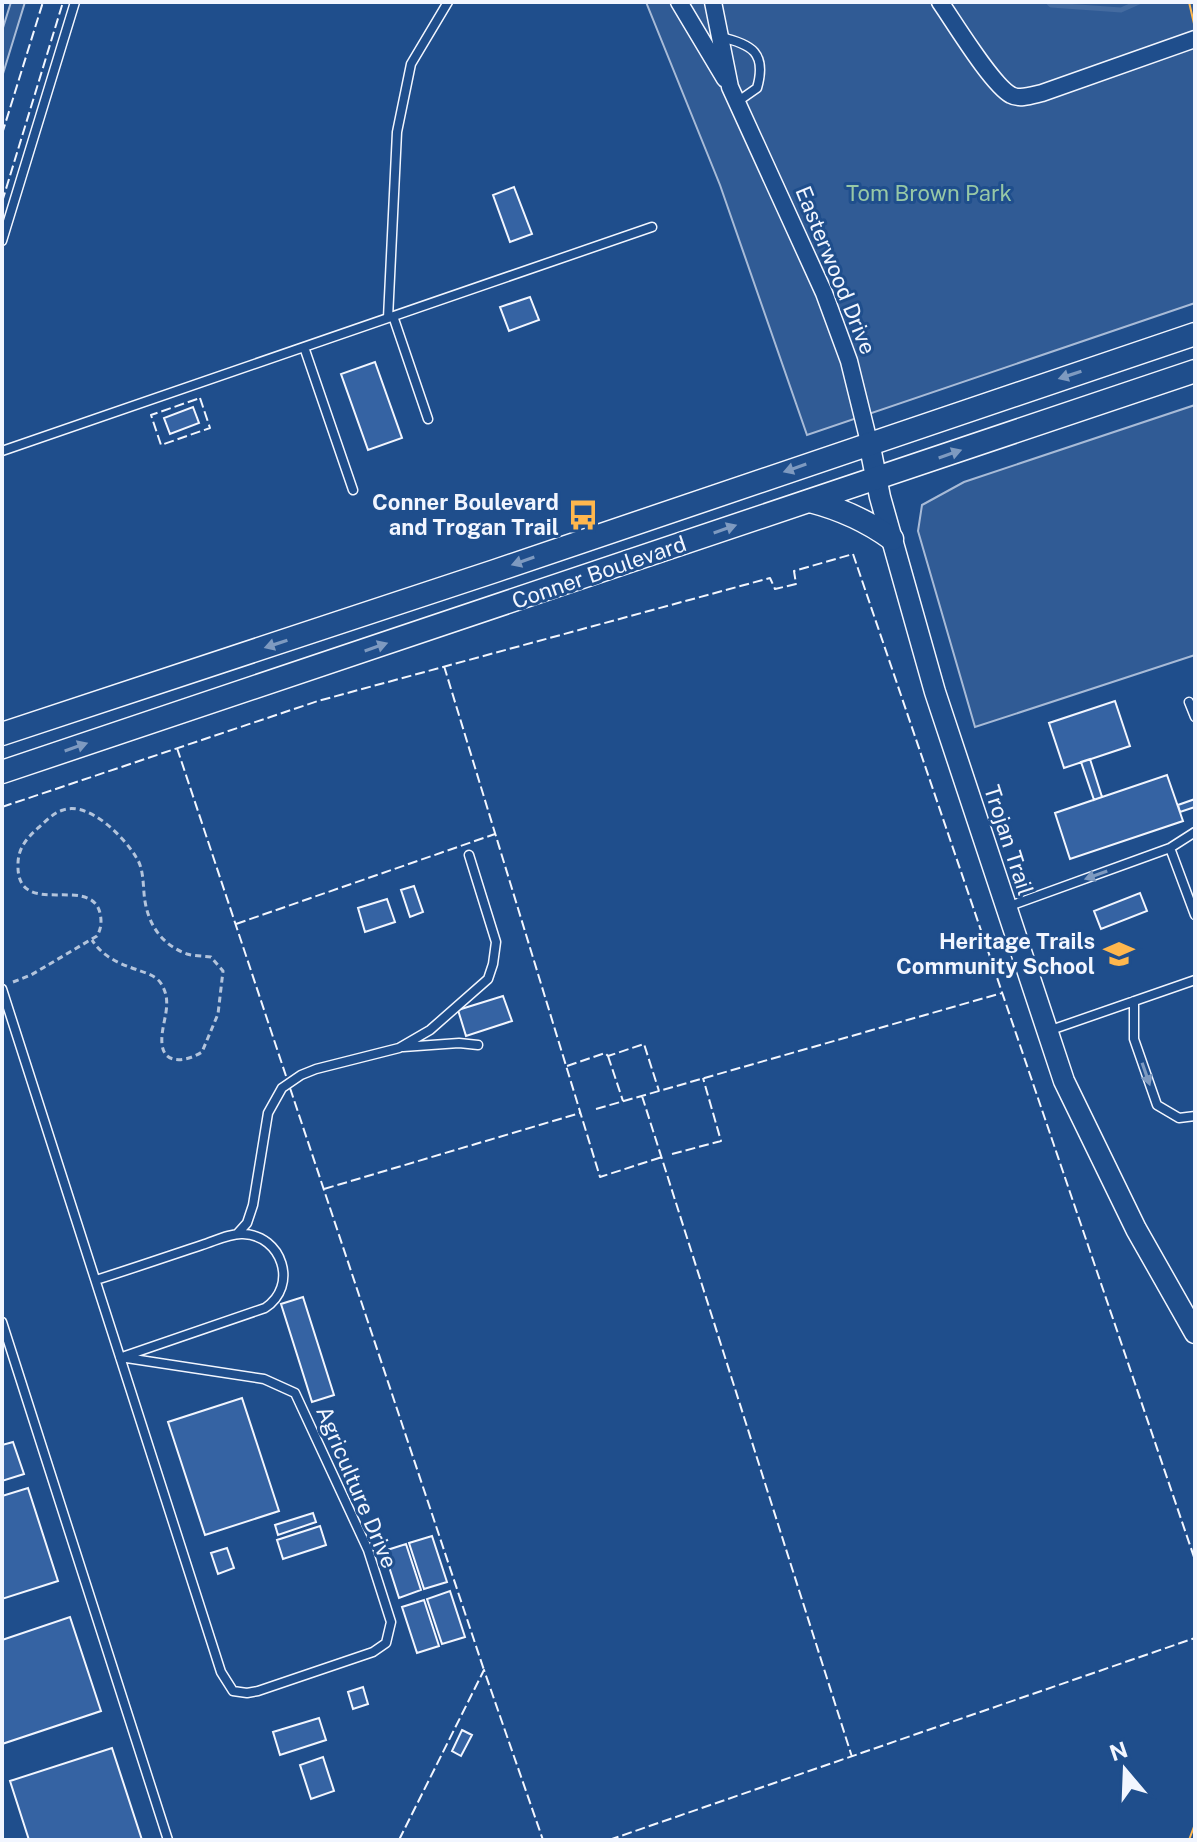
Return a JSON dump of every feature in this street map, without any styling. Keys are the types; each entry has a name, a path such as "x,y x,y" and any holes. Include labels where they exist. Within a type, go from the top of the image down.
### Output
{"main road":[{"name":"Conner Boulevard","path":"2,734 1195,334"},
{"name":"Conner Boulevard","path":"2,772 1195,371"},
{"path":"809,501 862,519 892,539"}],"street":[{"name":"Easterwood Drive","path":"679,2 705,51 732,91 824,293 849,361 876,479"},
{"name":"Easterwood Drive","path":"713,2 732,91"},
{"path":"940,2 997,83 1011,95 1024,97 1195,39"},
{"name":"Trojan Trail","path":"876,479 935,692 1064,1081 1136,1229 1190,1312 1195,1333"}],"lane":[{"path":"2,241 75,2"},
{"path":"428,419 390,317 397,132 411,64 448,2"},
{"path":"720,37 742,42 757,55 762,69 757,88 732,91"},
{"path":"2,451 652,227"},
{"path":"304,347 353,490"},
{"path":"1189,702 1195,717"},
{"path":"1006,907 1170,848 1195,832"},
{"path":"1170,848 1195,915"},
{"path":"399,1048 430,1030 488,979 496,942 469,855"},
{"path":"1047,1031 1195,980"},
{"name":"Agriculture Drive","path":"2,987 4,1005 228,1686 233,1691 258,1691 373,1652 386,1643 391,1622 368,1550 295,1393 264,1379 120,1357"},
{"path":"1134,1001 1134,1039 1157,1105 1179,1118 1195,1116"},
{"path":"238,1233 247,1223 253,1205 268,1113 282,1088 316,1069 399,1048 459,1043 478,1045"},
{"path":"96,1280 238,1233 265,1238 274,1247 285,1282 275,1301 265,1308 120,1357"},
{"path":"2,1322 168,1840"}],"path":[{"path":"2,987 31,975 92,940 100,930 99,908 92,900 66,894 39,896 25,886 17,865 21,847 29,835 52,815 63,810 100,817 136,857 151,926 180,951 211,957 223,971 218,1014 202,1052 181,1061 165,1053 161,1046 167,1007 161,984 156,978 118,964 98,950 92,940"}],"green space":[{"path":"11,2 25,2 2,77 2,31"},
{"name":"Tom Brown Park","path":"646,2 1195,2 1195,303 807,435 720,185"},
{"path":"1195,405 1195,655 975,727 918,531 922,505 964,482"}],"building":[{"path":"514,187 532,234 510,242 493,195"},
{"path":"530,297 539,320 509,331 500,307"},
{"path":"375,362 402,438 368,450 341,374"},
{"path":"193,407 199,423 170,434 164,418"},
{"path":"1115,701 1130,746 1064,768 1049,723"},
{"path":"1090,759 1102,797 1094,800 1081,762"},
{"path":"1167,775 1183,821 1070,859 1055,813"},
{"path":"1195,799 1195,807 1180,812 1178,805"},
{"path":"414,886 423,912 410,917 401,890"},
{"path":"1140,893 1147,911 1101,929 1094,911"},
{"path":"387,899 395,922 365,932 358,908"},
{"path":"503,996 512,1021 466,1036 458,1010"},
{"path":"303,1297 334,1395 312,1402 281,1304"},
{"path":"242,1398 279,1511 205,1535 168,1422"},
{"path":"13,1442 24,1474 2,1481 2,1445"},
{"path":"28,1488 58,1581 2,1599 2,1496"},
{"path":"313,1513 316,1522 278,1535 275,1525"},
{"path":"320,1526 326,1545 283,1559 277,1540"},
{"path":"432,1536 447,1582 424,1589 409,1543"},
{"path":"406,1544 421,1590 399,1598 384,1551"},
{"path":"227,1548 234,1568 218,1574 211,1553"},
{"path":"450,1591 465,1637 442,1644 427,1599"},
{"path":"424,1600 439,1646 417,1653 402,1607"},
{"path":"70,1617 101,1711 2,1744 2,1640"},
{"path":"363,1687 368,1704 353,1709 348,1692"},
{"path":"319,1718 326,1740 280,1755 273,1732"},
{"path":"462,1730 472,1735 461,1756 452,1751"},
{"path":"112,1748 142,1840 29,1840 10,1781"},
{"path":"323,1757 334,1791 311,1799 300,1765"}],"waterway":[{"path":"1048,2 1051,5 1121,10 1139,2"}],"fence":[{"path":"2,134 43,2"},
{"path":"2,202 63,2"},
{"path":"200,398 210,428 161,445 151,415 200,398"},
{"path":"2,807 318,701 770,578 775,589 796,584 794,571 853,554 1195,1560"},
{"path":"444,666 600,1177 662,1157"},
{"path":"177,748 286,1076"},
{"path":"236,924 495,834"},
{"path":"596,1109 1002,993"},
{"path":"567,1066 644,1044 659,1091"},
{"path":"608,1056 623,1101"},
{"path":"672,1154 721,1141 703,1078"},
{"path":"290,1088 484,1670"},
{"path":"642,1096 852,1757"},
{"path":"324,1189 580,1113"},
{"path":"609,1840 1195,1638"},
{"path":"399,1840 484,1670 543,1840"}],"power":[{"path":"1189,2 1195,28"},
{"path":"1189,1840 1195,1824"}],"place":[{"name":"Conner Boulevard and Trogan Trail","path":"583,515"},
{"name":"Heritage Trails Community School","path":"1119,954"}]}
